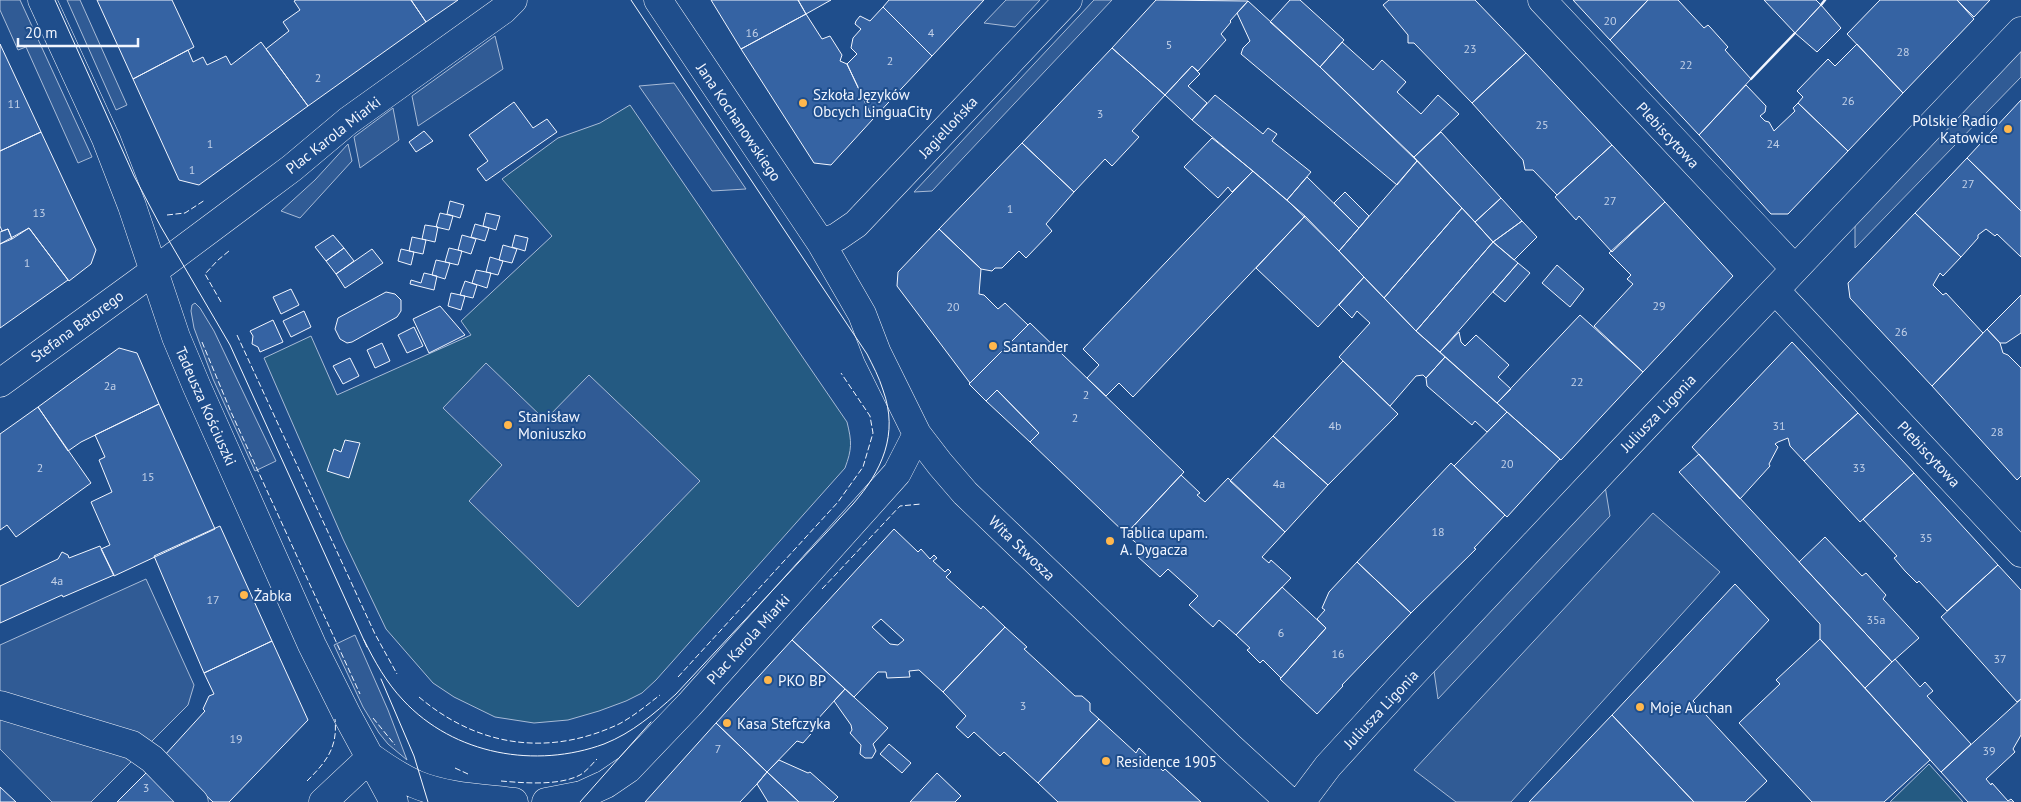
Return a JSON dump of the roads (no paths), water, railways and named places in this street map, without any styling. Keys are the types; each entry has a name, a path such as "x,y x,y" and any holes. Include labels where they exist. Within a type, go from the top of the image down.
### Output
{"street":[{"name":"Tadeusza Kościuszki","path":"42,0 106,139 132,206 176,338 197,387 312,645 394,802"},
{"name":"Plac Karola Miarki","path":"154,271 292,168 348,121 503,10 513,0"},
{"name":"Jagiellońska","path":"821,243 837,237 856,224 1068,0"},
{"name":"Plebiscytowa","path":"1542,0 1795,269"},
{"name":"Jana Kochanowskiego","path":"658,5 821,243"},
{"name":"Juliusza Ligonia","path":"1301,802 1328,766 1624,448 2021,31"},
{"name":"Wita Stwosza","path":"821,243 862,314 878,354 917,434 940,464 965,493 1231,748 1290,802"},
{"name":"Stefana Batorego","path":"0,382 154,271"},
{"name":"Plebiscytowa","path":"1775,290 2021,553"},
{"name":"Plac Karola Miarki","path":"546,802 582,795 606,784 628,769 689,705 897,472 917,434"},
{"path":"0,705 132,745 152,759 194,802"},
{"path":"323,802 371,758 417,785 448,794 514,802"}],"tram line":[{"path":"55,0 134,176 161,227 230,345 367,647"},
{"path":"364,640 381,672 403,700 423,719 446,734 471,745 497,752 524,756 578,752 604,744 633,729 676,694 853,504 872,478 885,451 889,422 887,406 880,381 867,354 631,0"},
{"path":"381,679 414,756 428,802"},
{"path":"580,802 651,722"}],"place":[{"name":"Szkoła Języków Obcych LinguaCity","path":"803,103"},
{"name":"Polskie Radio Katowice","path":"2008,129"},
{"name":"Santander","path":"993,346"},
{"name":"Stanisław Moniuszko","path":"508,425"},
{"name":"Tablica upam. A. Dygacza","path":"1110,541"},
{"name":"Żabka","path":"244,595"},
{"name":"PKO BP","path":"768,680"},
{"name":"Moje Auchan","path":"1640,707"},
{"name":"Kasa Stefczyka","path":"727,723"},
{"name":"Residence 1905","path":"1106,761"}]}
